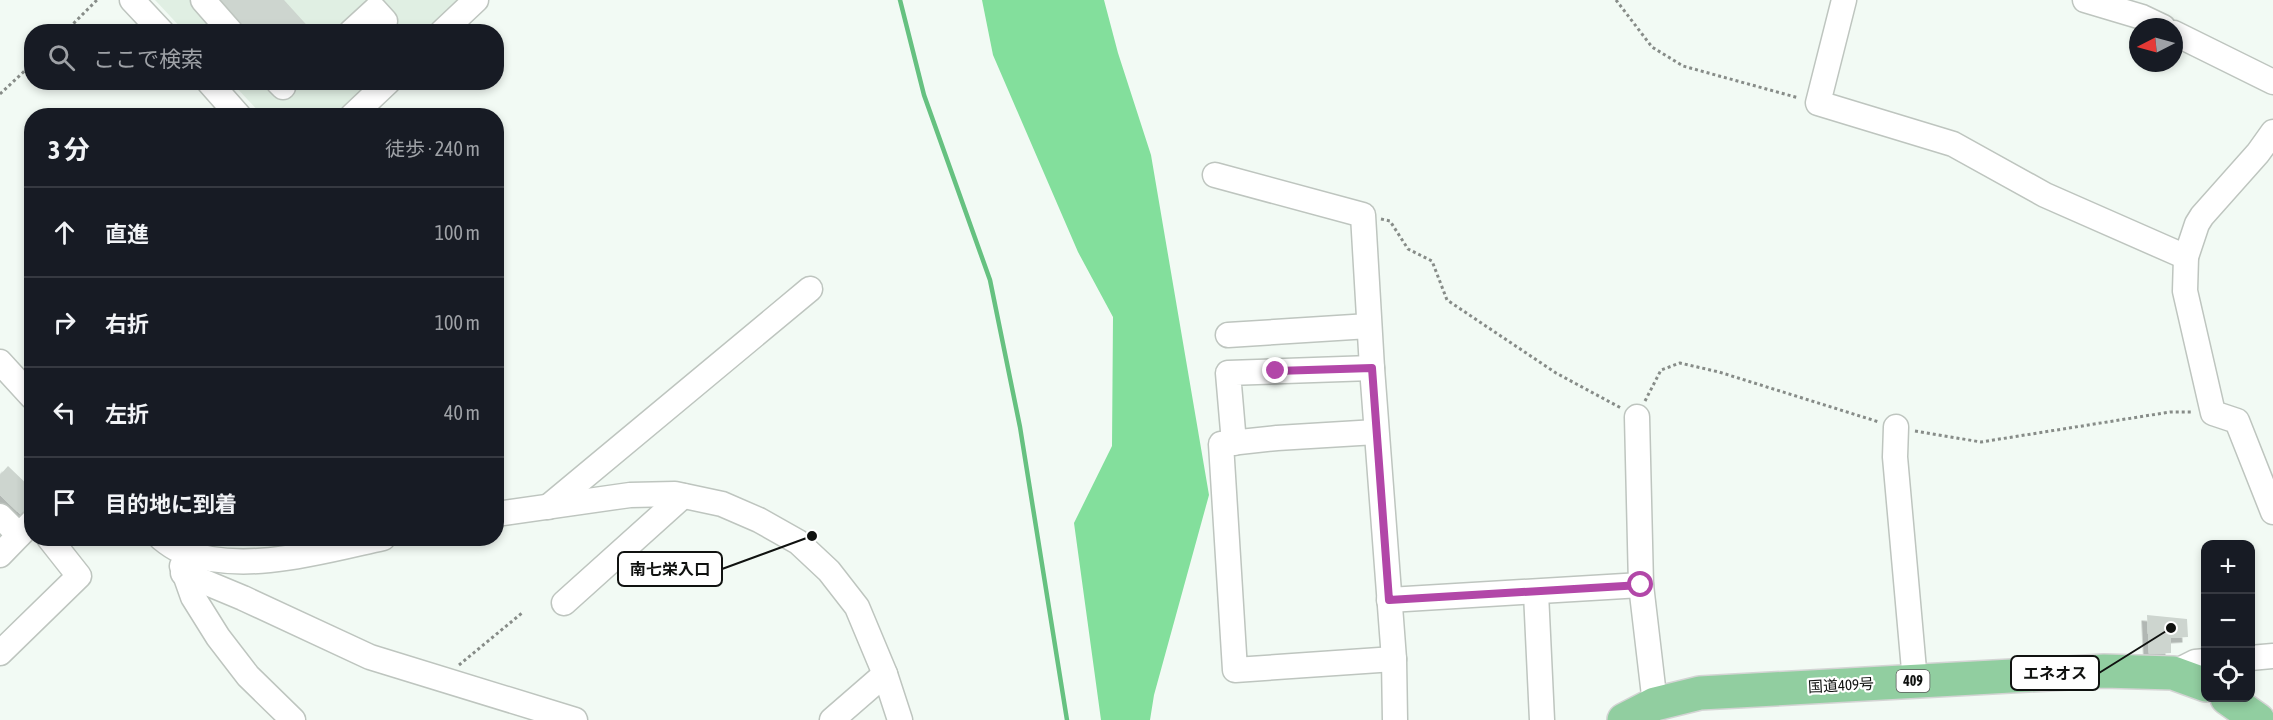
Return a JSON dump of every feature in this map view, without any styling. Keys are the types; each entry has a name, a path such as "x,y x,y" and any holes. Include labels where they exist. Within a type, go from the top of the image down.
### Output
{"highway":[{"name":"国道409号","path":"1624,720 1655,704 1700,693 2104,671 2174,673 2201,683"},
{"path":"2233,702 2258,720"}],"street":[{"path":"132,0 154,24"},
{"path":"202,0 224,24"},
{"path":"450,24 476,0"},
{"path":"1844,0 1818,103 1953,144 2045,195 2186,257"},
{"path":"2085,0 2144,18"},
{"path":"360,24 375,10 385,21"},
{"path":"2183,37 2273,82"},
{"path":"216,90 232,108"},
{"path":"360,108 380,90"},
{"path":"2273,132 2258,153 2196,224 2186,257 2185,291 2212,413 2237,421 2273,512"},
{"path":"1215,175 1363,215 1376,432 1394,659 1395,720"},
{"path":"548,507 810,289"},
{"path":"1228,335 1369,326"},
{"path":"0,362 24,388"},
{"path":"1234,442 1228,373 1372,368"},
{"path":"1637,417 1641,585 1655,704"},
{"path":"1896,427 1895,457 1915,681"},
{"path":"1376,432 1221,444 1235,670 1394,659"},
{"path":"504,513 630,495 675,494 722,504 759,520 798,542 829,571 857,607 885,674 900,720"},
{"path":"564,603 683,496"},
{"path":"0,516 24,528"},
{"path":"0,555 24,529"},
{"path":"0,653 80,576 56,546"},
{"path":"174,554 254,561 298,557 347,546"},
{"path":"174,554 243,598 370,657 574,720"},
{"path":"174,554 193,597 218,637 248,676 293,720"},
{"path":"1389,600 1641,585"},
{"path":"1536,593 1542,720"},
{"path":"2255,658 2273,656"},
{"path":"2174,673 2194,662 2201,661"},
{"path":"832,720 885,674"}],"path":[{"path":"73,24 97,0"},
{"path":"1616,0 1652,47 1683,66 1818,103"},
{"path":"0,94 24,72"},
{"path":"1363,215 1390,221 1408,249 1432,261 1447,300 1556,373 1637,417 1661,370 1680,363 1719,372 1896,427 1942,437 1981,442 2170,412 2212,413"},
{"path":"441,679 522,613"}],"shaded area":[{"path":"155,0 463,0 438,24 177,24"},
{"path":"239,90 366,90 344,108 255,108"}],"green space":[{"path":"982,0 1104,0 1118,53 1151,155 1209,495 1154,695 1150,720 1101,720 1074,523 1112,446 1113,317 1078,252 993,55"}],"building":[{"path":"219,0 284,0 306,24 240,24"},
{"path":"8,466 24,481 24,512 21,515 0,495 0,475"},
{"path":"2147,615 2187,619 2188,637 2171,638 2171,653 2149,654"}],"waterway":[{"path":"900,0 924,95 990,280 1020,427 1067,720"}],"place":[{"name":"南七栄入口","path":"812,536"},
{"name":"エネオス","path":"2171,628"}],"route":[{"path":"1276,371 1372,368 1389,600 1641,585"}]}
